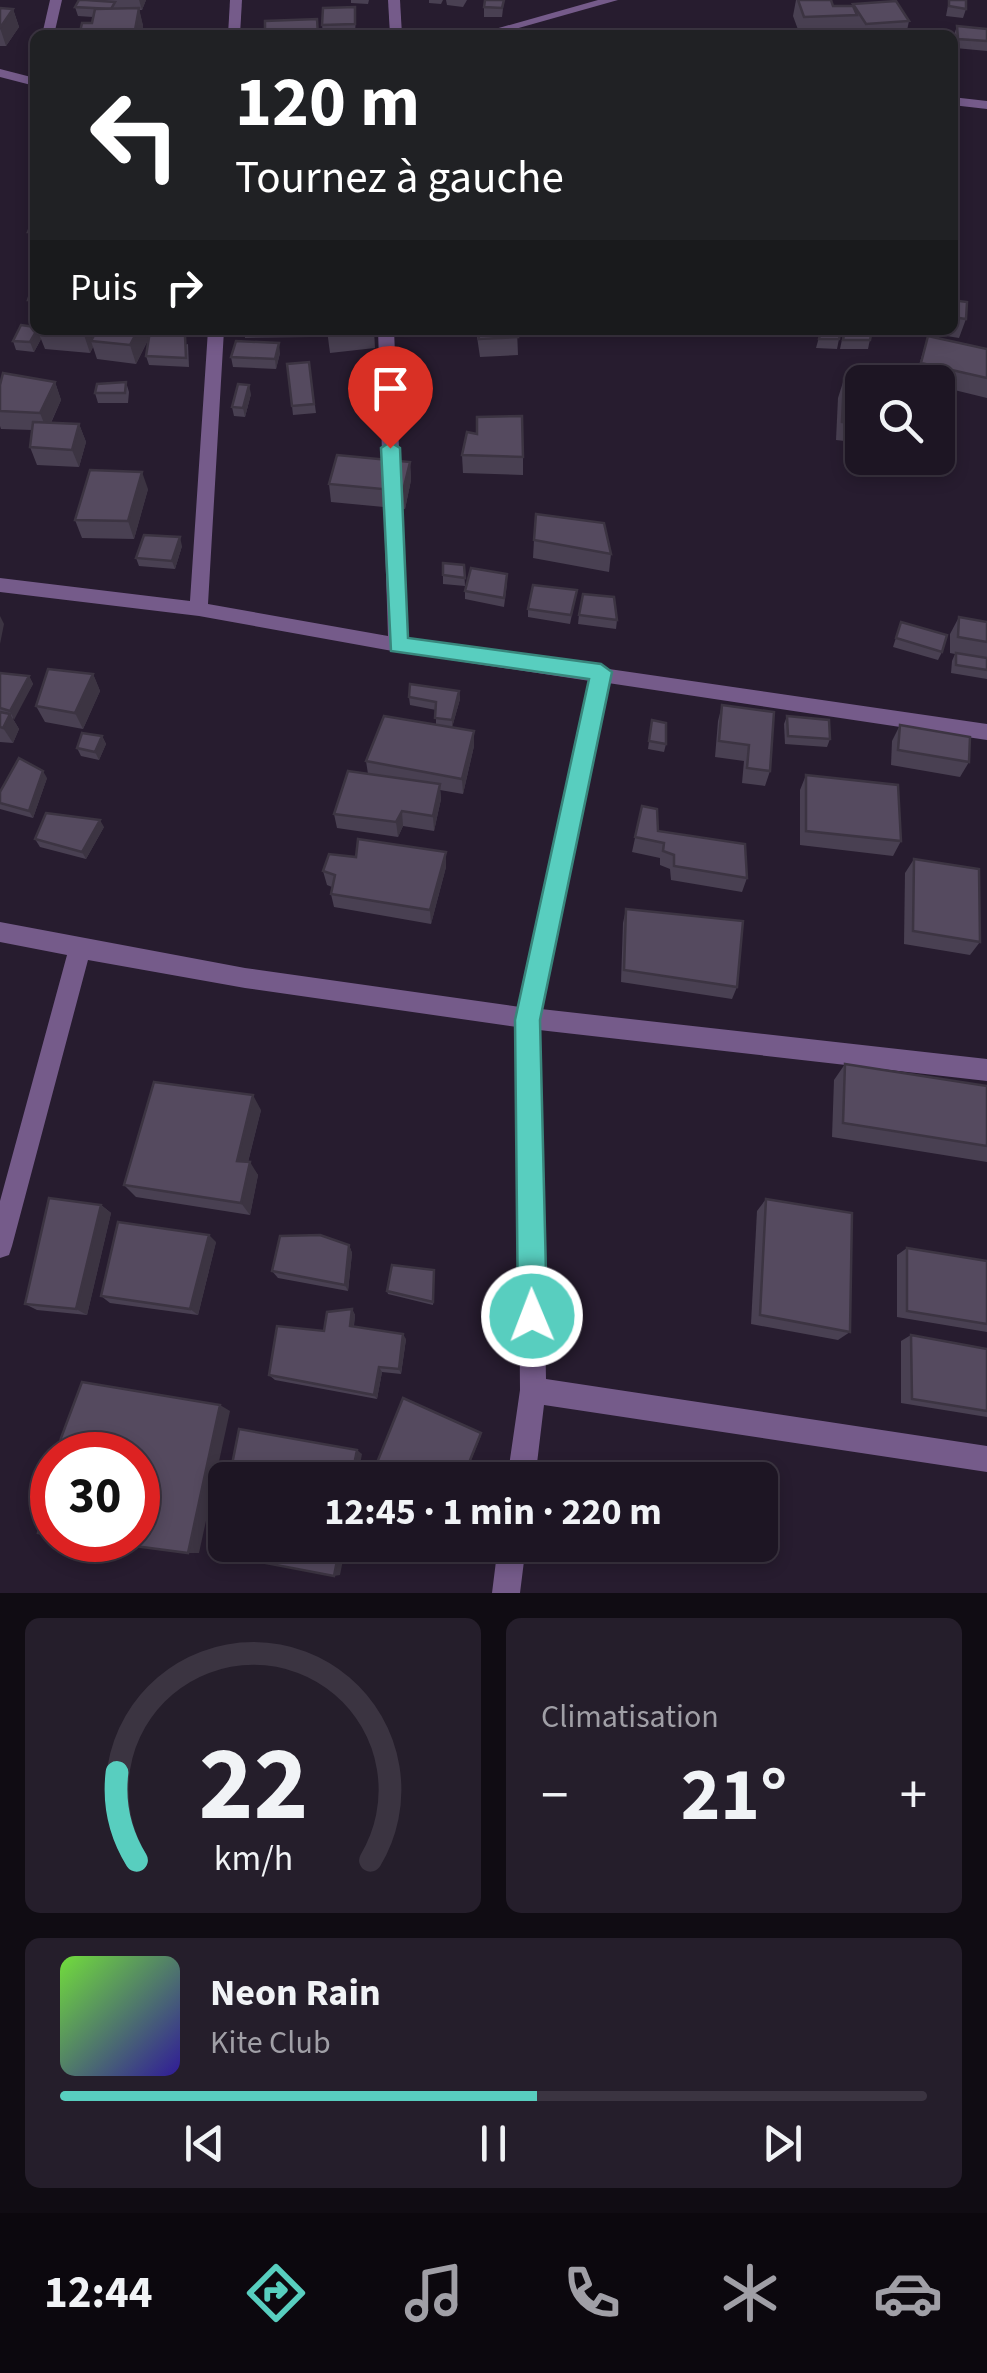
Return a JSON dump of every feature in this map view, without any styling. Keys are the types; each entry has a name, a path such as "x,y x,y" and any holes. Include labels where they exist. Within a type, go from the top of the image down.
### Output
{"street":[{"path":"49,30 56,0"},
{"path":"234,30 236,0"},
{"path":"394,0 396,30"},
{"path":"499,30 612,0"},
{"path":"0,73 30,81"},
{"path":"958,103 987,105"},
{"path":"199,609 216,335"},
{"path":"386,335 398,645"},
{"path":"0,585 199,609 398,645 987,732"},
{"path":"524,1462 534,1390 528,1020 601,672"},
{"path":"0,932 80,949 528,1020 987,1070"},
{"path":"0,1246 80,949"},
{"path":"534,1390 987,1460"},
{"path":"506,1593 510,1562"}],"building":[{"path":"79,0 115,2 111,9 75,7"},
{"path":"485,0 504,0 502,8 484,7"},
{"path":"798,0 831,0 833,6 853,6 857,15 804,17"},
{"path":"949,0 966,0 966,9 949,6"},
{"path":"896,1 909,21 866,24 853,4"},
{"path":"355,7 355,24 322,25 323,8"},
{"path":"0,8 13,9 0,28"},
{"path":"139,8 135,30 80,30 82,23 92,23 95,9"},
{"path":"317,19 318,30 265,30 265,21"},
{"path":"957,26 987,29 987,41 958,39"},
{"path":"958,301 967,302 966,319 958,318"},
{"path":"21,325 30,326 30,335 34,335 30,342 13,341"},
{"path":"94,335 135,335 130,345 91,341"},
{"path":"149,335 185,335 186,358 146,356"},
{"path":"479,335 518,337 479,339"},
{"path":"820,335 840,335 839,339 819,339"},
{"path":"844,335 871,335 870,340 843,340"},
{"path":"928,336 987,349 987,378 955,371 955,365 921,363"},
{"path":"236,341 279,343 275,359 231,357"},
{"path":"309,362 314,404 292,406 287,364"},
{"path":"3,373 55,382 40,413 0,411"},
{"path":"844,379 845,422 842,422"},
{"path":"126,382 125,393 95,393 97,384"},
{"path":"238,384 249,385 243,408 232,407"},
{"path":"522,416 523,457 462,455 467,432 477,434 477,417"},
{"path":"33,422 79,424 72,450 30,447"},
{"path":"337,455 410,462 403,491 329,484"},
{"path":"90,470 142,472 128,521 75,520"},
{"path":"536,514 604,523 611,554 534,540"},
{"path":"144,535 180,537 172,561 136,558"},
{"path":"443,563 464,565 465,578 443,575"},
{"path":"471,568 507,574 504,598 465,591"},
{"path":"533,585 577,590 571,615 528,609"},
{"path":"583,594 614,597 617,620 579,615"},
{"path":"959,617 987,622 987,642 958,637"},
{"path":"901,622 947,635 942,652 896,638"},
{"path":"956,653 987,658 987,670 956,665"},
{"path":"48,669 93,674 75,713 36,706"},
{"path":"0,673 29,676 10,711 0,708"},
{"path":"410,684 459,691 452,720 435,718 436,702 409,697"},
{"path":"722,705 774,712 770,771 747,768 749,745 719,741"},
{"path":"0,712 10,714 3,728 0,727"},
{"path":"384,716 474,731 462,779 366,761"},
{"path":"787,716 829,720 830,739 788,736"},
{"path":"652,720 666,723 666,744 649,741"},
{"path":"900,725 970,737 969,762 898,750"},
{"path":"82,733 102,736 95,752 77,748"},
{"path":"19,758 43,771 29,811 0,803 0,792"},
{"path":"348,771 440,784 433,816 402,811 396,822 334,814"},
{"path":"806,775 898,785 901,841 806,831"},
{"path":"642,806 657,809 658,831 745,844 747,878 674,866 674,855 663,851 664,843 635,837"},
{"path":"46,813 100,820 82,852 35,839"},
{"path":"358,839 446,852 430,910 331,894 335,875 323,871 329,854 356,857"},
{"path":"914,859 979,869 980,942 913,931"},
{"path":"626,909 743,921 737,987 624,970"},
{"path":"845,1064 987,1086 987,1146 843,1123"},
{"path":"154,1082 253,1095 237,1161 250,1162 241,1203 124,1185"},
{"path":"49,1198 101,1205 76,1309 25,1304"},
{"path":"766,1199 852,1213 850,1332 760,1315"},
{"path":"118,1222 209,1235 190,1309 101,1296"},
{"path":"320,1235 349,1245 345,1285 272,1271 280,1236"},
{"path":"907,1248 987,1261 987,1324 907,1311"},
{"path":"392,1265 434,1270 433,1302 387,1291"},
{"path":"352,1309 350,1326 403,1334 399,1369 379,1367 374,1395 269,1375 277,1326 324,1331 327,1312"},
{"path":"911,1335 987,1349 987,1411 912,1399"},
{"path":"82,1382 220,1405 188,1553 160,1549 160,1432 63,1432"},
{"path":"403,1398 481,1433 469,1462 377,1462"},
{"path":"239,1429 357,1450 355,1462 233,1462"},
{"path":"260,1562 337,1562 334,1576"}],"route":[{"path":"390,448 398,645 601,672 528,1020 532,1316"}]}
